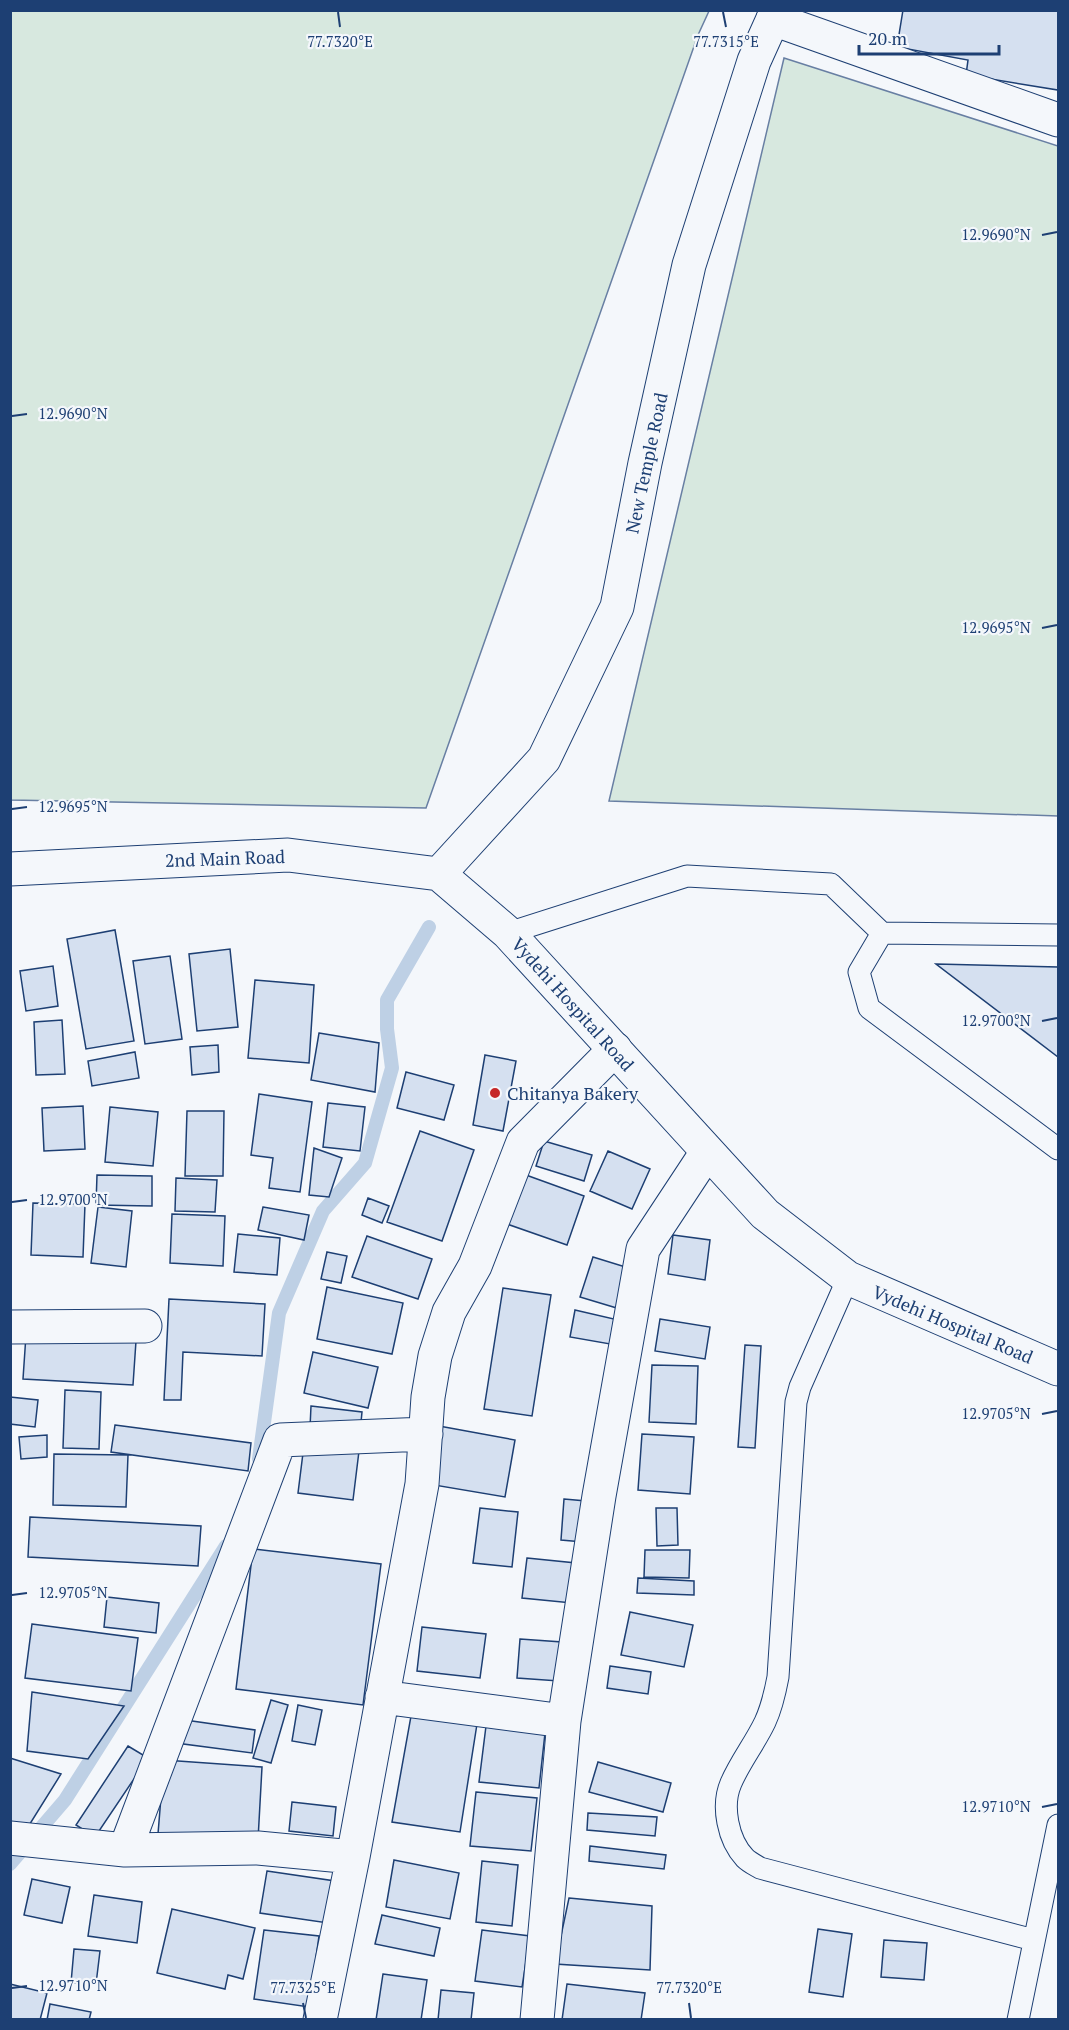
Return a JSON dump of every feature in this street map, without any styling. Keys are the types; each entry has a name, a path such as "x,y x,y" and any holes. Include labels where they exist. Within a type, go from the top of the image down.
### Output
{"street":[{"path":"775,15 1059,120"},
{"name":"New Temple Road","path":"439,874 544,759 617,607 645,463 689,265 754,61 775,15"},
{"name":"2nd Main Road","path":"10,869 288,855 439,874"},
{"name":"Vydehi Hospital Road","path":"439,874 508,933 765,1214 848,1278 1059,1369"},
{"path":"320,2019 353,1857 422,1484 428,1397 435,1356 449,1311 475,1266 523,1142 615,1049"},
{"path":"537,2019 564,1721 599,1496 643,1249 707,1152"},
{"path":"10,1327 145,1326"},
{"path":"125,1850 280,1440 426,1434"},
{"path":"382,1698 564,1721"},
{"path":"24,1840 125,1850 258,1848 353,1857"}],"lane":[{"path":"508,933 687,876 831,884 882,933 1059,935"},
{"path":"882,933 859,972 869,1008 1059,1149"},
{"path":"848,1278 800,1387 796,1402 778,1677 773,1703 764,1724 730,1785 727,1802 728,1826 740,1851 747,1860 760,1868 1034,1940"},
{"path":"1018,2019 1059,1825"}],"shaded area":[{"path":"11,10 709,11 698,35 426,808 11,800"},
{"path":"784,58 1058,146 1058,816 609,801"}],"building":[{"path":"903,10 1058,10 1058,90 966,75 968,60 897,47"},
{"path":"115,930 134,1041 86,1049 67,939"},
{"path":"230,949 238,1027 197,1031 189,954"},
{"path":"170,956 182,1039 145,1044 133,961"},
{"path":"936,964 1058,967 1058,1057"},
{"path":"53,966 58,1006 26,1011 20,971"},
{"path":"255,980 314,985 309,1063 248,1058"},
{"path":"62,1020 65,1074 36,1075 34,1022"},
{"path":"319,1033 379,1043 375,1092 311,1080"},
{"path":"218,1045 219,1072 192,1075 190,1047"},
{"path":"135,1052 139,1078 92,1086 88,1061"},
{"path":"485,1055 516,1061 503,1131 473,1125"},
{"path":"406,1072 454,1085 444,1120 397,1108"},
{"path":"259,1094 312,1102 300,1192 269,1188 273,1158 251,1155"},
{"path":"328,1103 365,1107 360,1151 323,1147"},
{"path":"83,1106 85,1149 44,1151 42,1108"},
{"path":"110,1107 158,1112 153,1166 105,1162"},
{"path":"187,1111 224,1111 223,1176 185,1176"},
{"path":"420,1131 474,1150 442,1241 387,1222"},
{"path":"544,1141 592,1155 584,1181 536,1166"},
{"path":"314,1148 342,1158 329,1197 309,1195"},
{"path":"608,1151 650,1169 632,1209 590,1191"},
{"path":"97,1175 152,1176 152,1206 96,1205"},
{"path":"526,1175 584,1196 567,1245 507,1224"},
{"path":"176,1178 217,1180 215,1212 175,1211"},
{"path":"368,1198 389,1206 382,1223 362,1215"},
{"path":"33,1203 85,1204 83,1257 31,1255"},
{"path":"98,1207 132,1211 126,1267 91,1263"},
{"path":"263,1207 309,1215 304,1240 258,1230"},
{"path":"172,1214 225,1216 223,1266 170,1263"},
{"path":"238,1234 280,1238 277,1275 234,1272"},
{"path":"673,1235 710,1240 705,1280 668,1274"},
{"path":"367,1236 432,1259 418,1299 352,1277"},
{"path":"327,1252 347,1256 341,1283 321,1279"},
{"path":"593,1257 632,1269 620,1309 580,1297"},
{"path":"327,1287 403,1303 392,1354 317,1339"},
{"path":"503,1288 551,1295 532,1416 484,1409"},
{"path":"169,1299 265,1304 262,1356 183,1352 181,1400 164,1400"},
{"path":"575,1310 614,1319 610,1344 570,1337"},
{"path":"660,1319 710,1327 705,1359 655,1351"},
{"path":"26,1335 136,1341 133,1385 23,1379"},
{"path":"745,1345 761,1346 755,1448 738,1447"},
{"path":"313,1352 378,1367 368,1408 304,1393"},
{"path":"652,1365 698,1366 696,1424 649,1422"},
{"path":"65,1390 101,1392 99,1449 63,1448"},
{"path":"10,1397 38,1400 35,1427 10,1424"},
{"path":"311,1406 362,1412 360,1433 310,1428"},
{"path":"115,1425 251,1443 248,1471 111,1452"},
{"path":"439,1426 515,1440 505,1497 428,1484"},
{"path":"642,1434 694,1437 690,1494 638,1490"},
{"path":"47,1435 47,1457 21,1459 19,1437"},
{"path":"304,1445 359,1451 353,1500 298,1493"},
{"path":"54,1454 128,1455 126,1507 53,1505"},
{"path":"564,1499 586,1501 583,1542 561,1540"},
{"path":"480,1508 518,1512 512,1567 473,1563"},
{"path":"656,1508 677,1508 678,1545 657,1546"},
{"path":"30,1517 201,1526 198,1566 28,1557"},
{"path":"253,1549 381,1564 363,1705 236,1689"},
{"path":"645,1550 690,1550 689,1578 644,1577"},
{"path":"527,1558 576,1563 572,1603 522,1598"},
{"path":"638,1578 694,1581 694,1595 637,1593"},
{"path":"107,1597 159,1603 156,1633 104,1627"},
{"path":"630,1612 693,1625 684,1667 621,1655"},
{"path":"32,1624 138,1638 131,1691 25,1678"},
{"path":"422,1627 486,1634 480,1678 417,1671"},
{"path":"520,1639 562,1642 559,1681 517,1678"},
{"path":"610,1666 651,1672 648,1694 607,1688"},
{"path":"32,1692 124,1706 88,1759 27,1751"},
{"path":"271,1700 288,1705 271,1763 253,1758"},
{"path":"298,1705 322,1710 315,1745 292,1741"},
{"path":"411,1716 477,1724 460,1832 392,1822"},
{"path":"178,1719 255,1730 252,1753 176,1743"},
{"path":"486,1726 545,1733 539,1788 479,1782"},
{"path":"128,1746 148,1758 95,1837 76,1825"},
{"path":"10,1758 61,1774 28,1827 10,1828"},
{"path":"164,1760 262,1767 258,1840 158,1834"},
{"path":"598,1762 671,1783 663,1812 589,1792"},
{"path":"476,1792 537,1798 531,1851 470,1846"},
{"path":"292,1802 336,1807 333,1836 289,1831"},
{"path":"588,1813 657,1817 655,1836 587,1830"},
{"path":"590,1846 666,1855 664,1869 589,1861"},
{"path":"394,1860 459,1873 450,1919 386,1907"},
{"path":"482,1861 518,1865 512,1926 476,1922"},
{"path":"267,1871 335,1881 328,1923 260,1913"},
{"path":"32,1879 70,1887 62,1923 24,1915"},
{"path":"94,1895 142,1902 137,1943 88,1936"},
{"path":"569,1898 652,1906 650,1970 555,1964"},
{"path":"172,1909 255,1928 243,1979 228,1975 225,1989 157,1973"},
{"path":"382,1915 440,1928 434,1956 375,1944"},
{"path":"818,1929 852,1934 843,1997 809,1992"},
{"path":"264,1930 319,1936 309,2007 254,1999"},
{"path":"482,1930 530,1936 522,1987 475,1981"},
{"path":"884,1940 927,1943 924,1980 881,1977"},
{"path":"74,1949 100,1951 96,1984 71,1983"},
{"path":"383,1974 427,1980 421,2020 376,2020"},
{"path":"10,1984 47,1993 40,2020 10,2020"},
{"path":"567,1984 645,1993 641,2020 562,2020"},
{"path":"441,1990 474,1993 471,2020 438,2020"},
{"path":"50,2004 91,2012 89,2020 47,2020"}],"waterway":[{"path":"259,1459 279,1313 323,1211 365,1163 392,1068 387,1029 387,1000 429,927"},
{"path":"10,1864 65,1800 226,1546"}],"place":[{"name":"Chitanya Bakery","path":"495,1093"}]}
